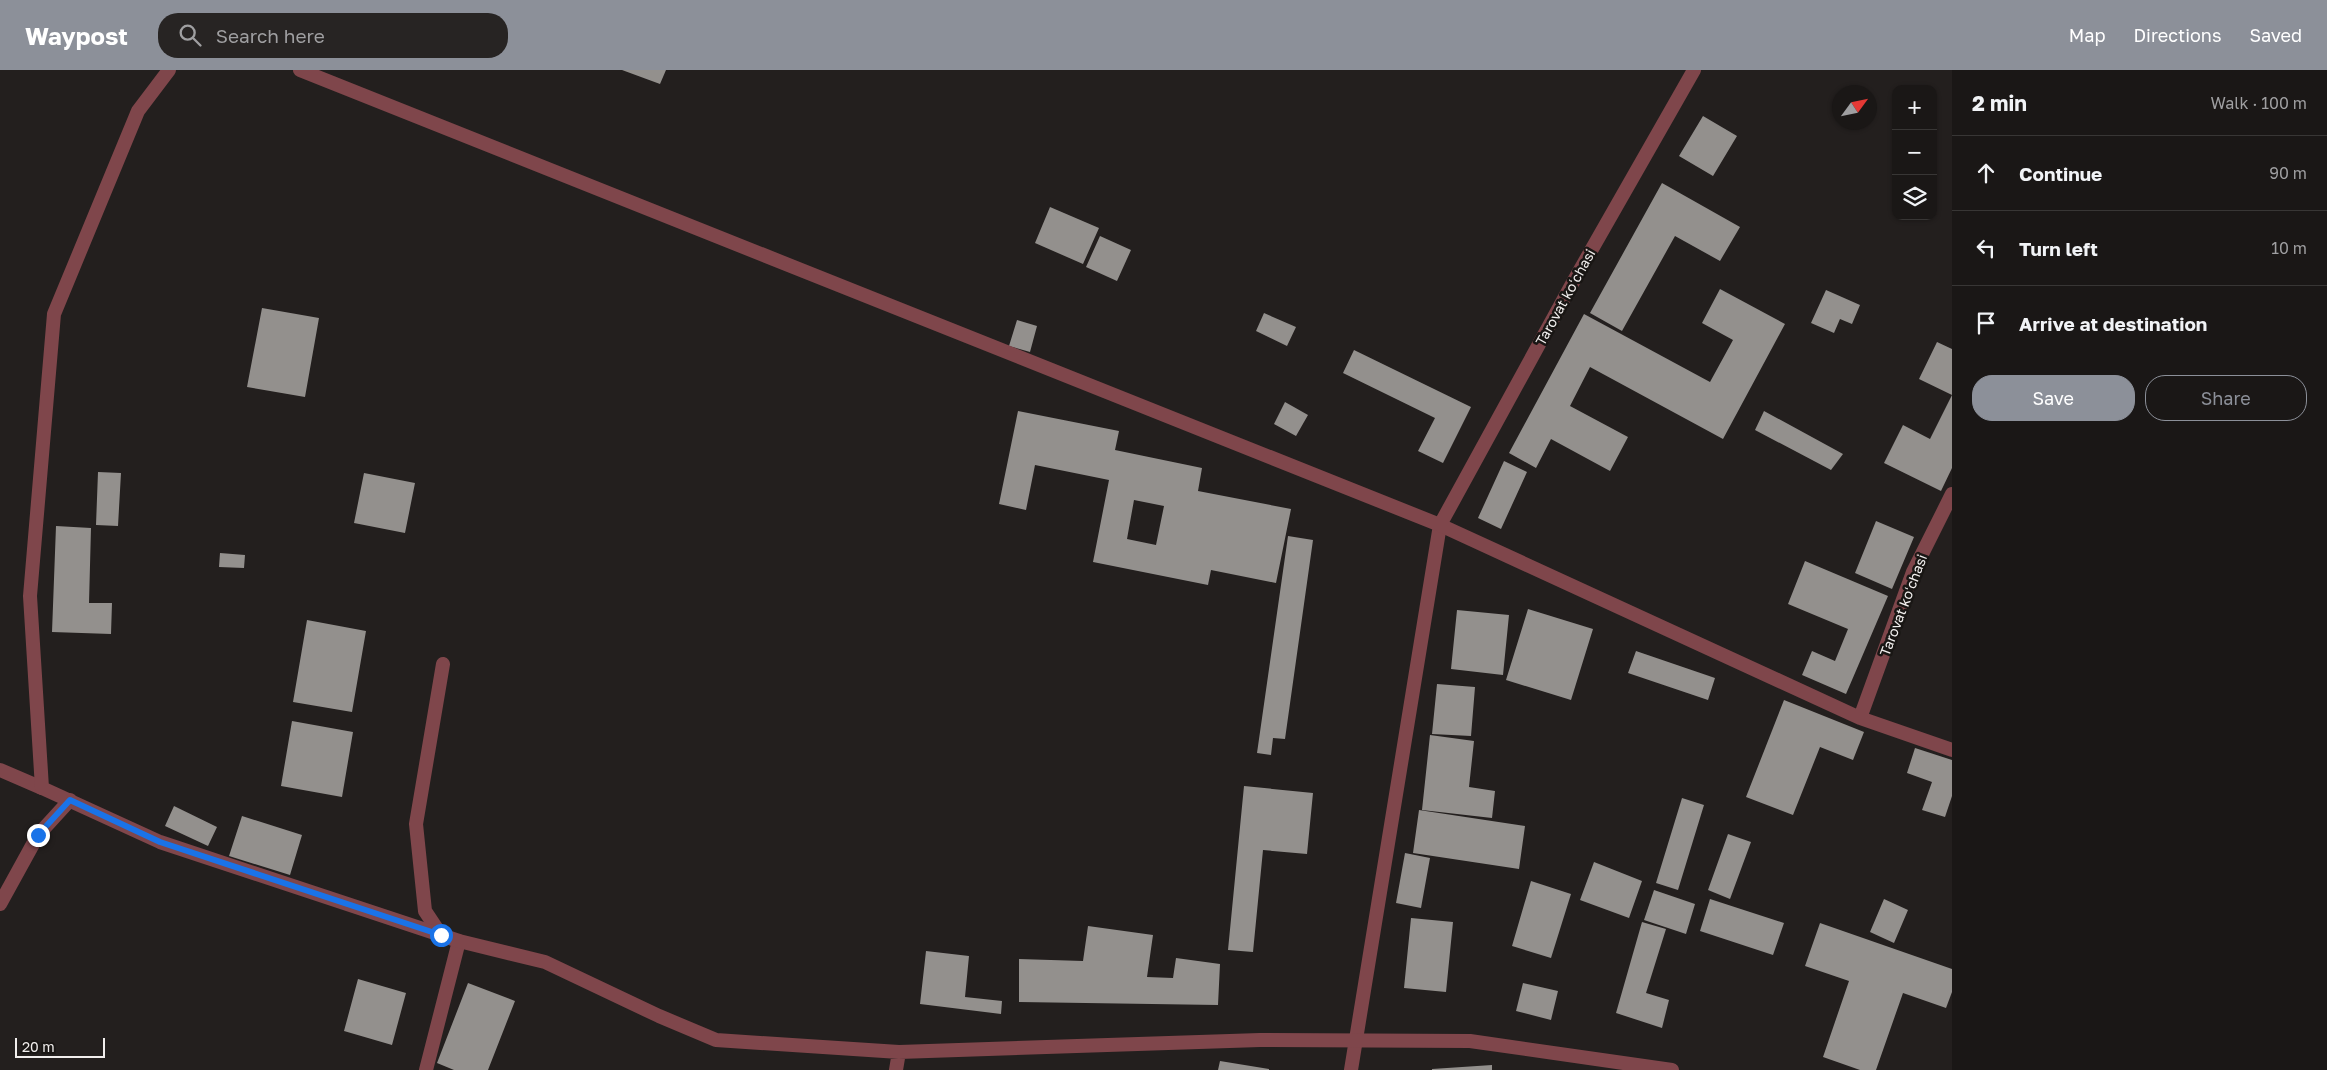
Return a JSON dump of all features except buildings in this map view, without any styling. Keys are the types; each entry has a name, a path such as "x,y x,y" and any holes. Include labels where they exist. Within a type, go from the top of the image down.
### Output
{"street":[{"path":"42,788 30,596 54,314 138,111 169,70"},
{"path":"300,70 1440,525 1860,718 1952,750"},
{"name":"Tarovat koʻchasi","path":"1351,1070 1440,525 1572,284 1694,70"},
{"name":"Tarovat koʻchasi","path":"1860,718 1912,572 1952,494"},
{"path":"441,935 424,911 416,824 443,664"},
{"path":"0,770 160,842 459,941 545,962 659,1016 716,1040 899,1052 1260,1040 1470,1041 1672,1070"},
{"path":"0,904 38,835 70,800"},
{"path":"426,1070 459,941"},
{"path":"896,1070 899,1052"}],"route":[{"path":"38,835 70,800 160,842 441,935"}]}
